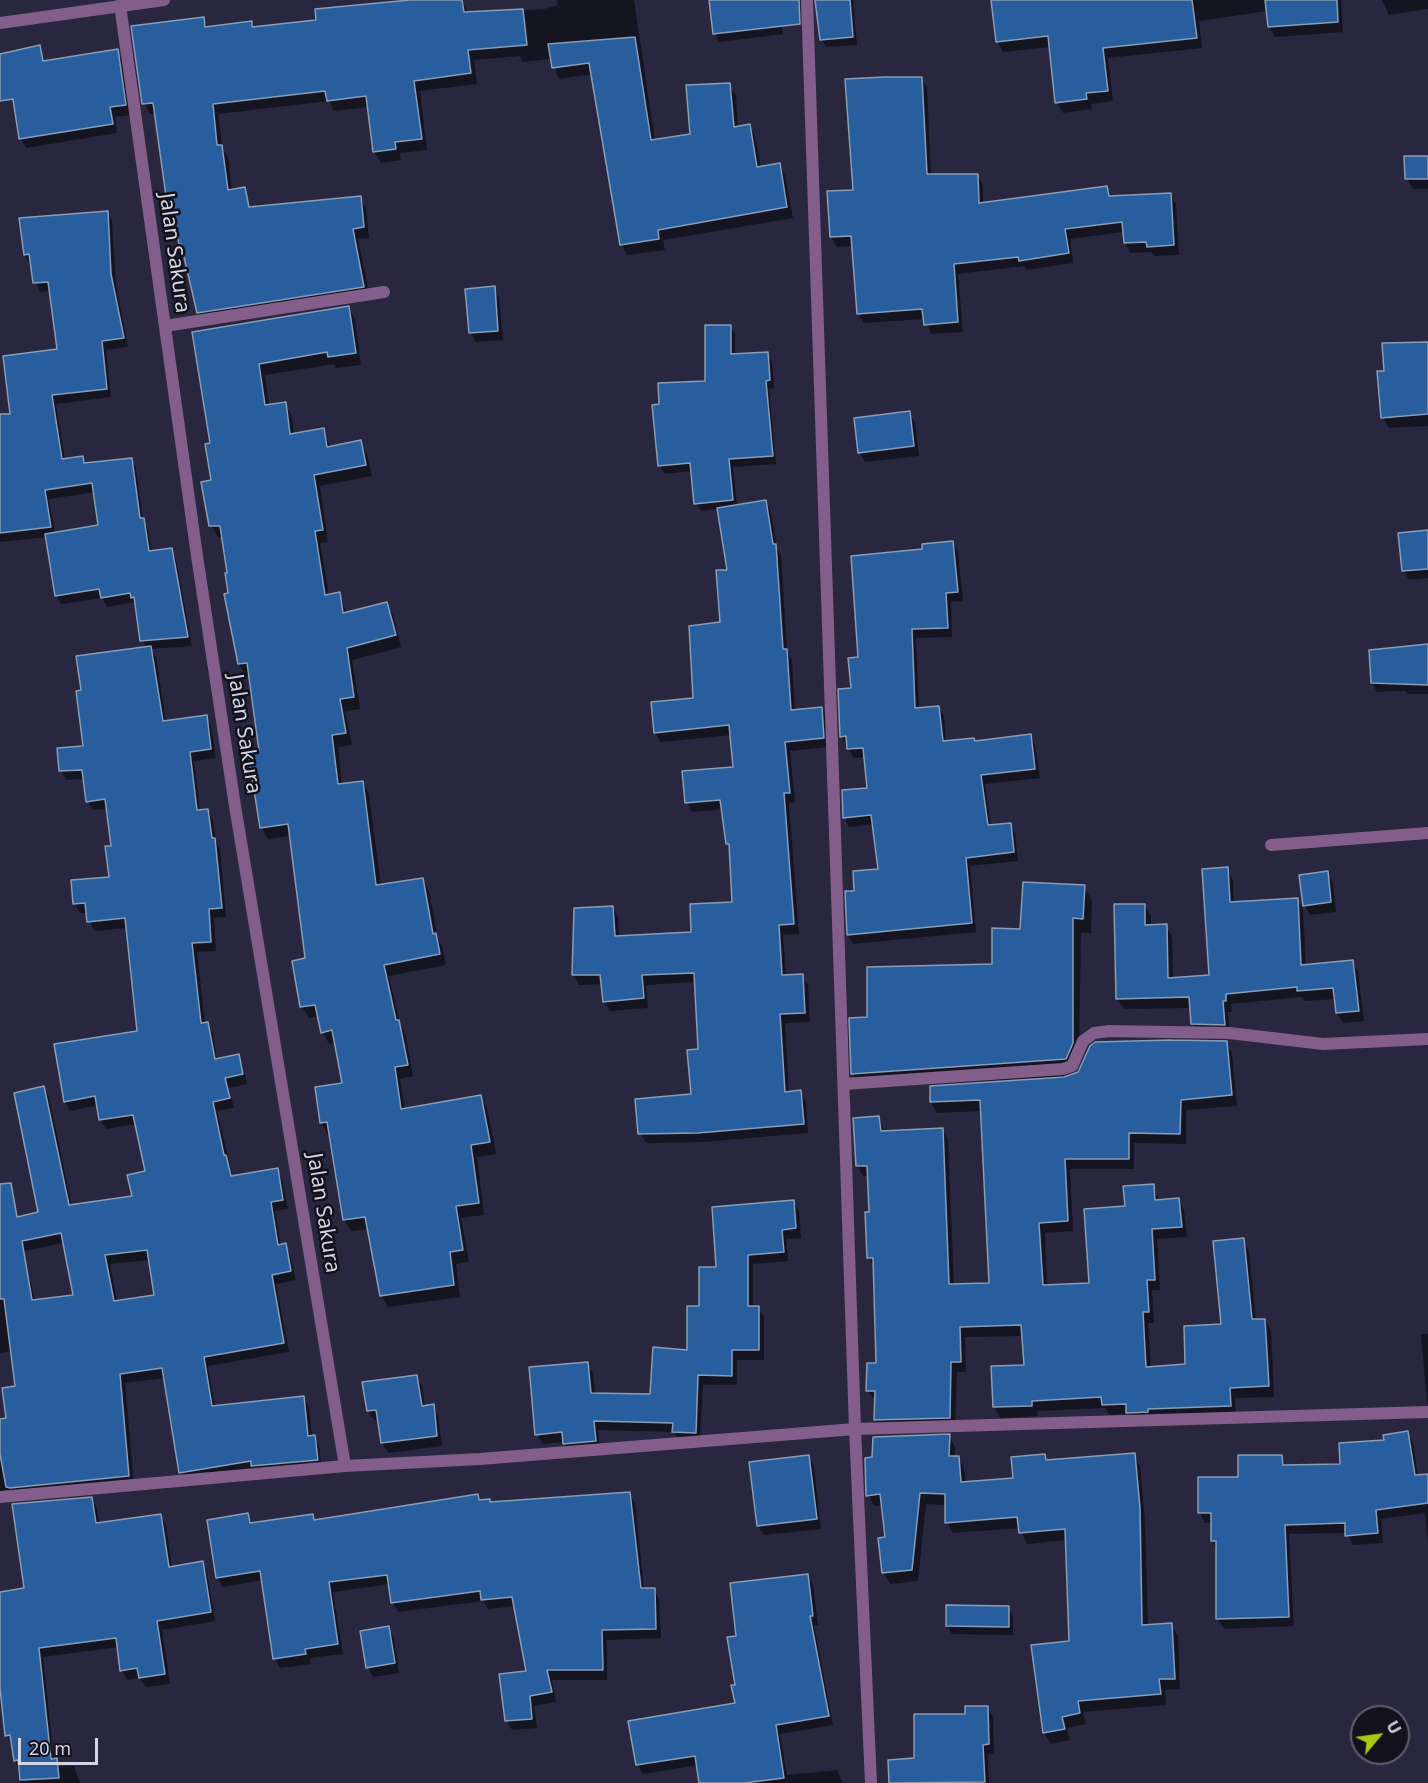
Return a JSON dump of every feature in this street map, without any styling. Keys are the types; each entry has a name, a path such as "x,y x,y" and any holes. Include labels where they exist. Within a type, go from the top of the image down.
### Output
{"street":[{"path":"0,23 83,5 120,5 164,0"},
{"path":"807,0 855,1429 871,1783"},
{"name":"Jalan Sakura","path":"120,5 235,806 345,1466"},
{"path":"165,326 384,292"},
{"path":"1271,845 1428,833"},
{"path":"844,1084 1064,1069 1072,1066 1083,1041 1094,1033 1109,1031 1230,1033 1323,1044 1428,1039"},
{"path":"0,1497 345,1466 480,1460 855,1429 1428,1412"}],"building":[{"path":"410,0 462,0 464,12 523,9 527,45 468,50 471,73 414,81 422,139 395,142 396,149 373,152 366,96 327,101 325,91 213,104 217,145 222,145 228,190 245,187 249,207 361,196 364,227 353,229 364,287 197,313 169,195 166,196 153,103 142,104 131,26 204,17 205,27 252,21 252,27 316,20 315,9"},
{"path":"709,0 799,0 800,24 713,34"},
{"path":"815,0 850,0 853,37 820,40"},
{"path":"991,0 1192,0 1197,38 1103,48 1108,91 1086,93 1087,99 1055,103 1048,36 996,42"},
{"path":"1265,0 1337,0 1338,22 1268,27"},
{"path":"635,37 651,140 690,134 686,85 730,83 734,127 750,124 757,167 780,163 787,207 658,230 659,239 620,245 589,63 552,68 548,44"},
{"path":"40,45 43,61 118,49 126,105 110,107 113,124 19,139 13,99 0,101 0,54"},
{"path":"922,77 927,174 978,174 979,203 1107,186 1109,196 1171,193 1174,245 1147,247 1146,242 1124,243 1122,222 1065,229 1069,253 1019,261 1018,257 954,264 958,322 924,325 922,309 857,314 851,236 830,237 827,191 853,190 845,79"},
{"path":"1404,156 1428,156 1428,179 1405,179"},
{"path":"108,211 111,274 124,338 102,341 107,389 52,395 62,459 83,456 84,463 132,458 140,518 144,518 149,551 172,548 188,637 140,641 134,597 131,598 130,593 101,598 99,589 55,596 45,534 98,525 92,483 45,490 51,527 0,533 0,414 10,414 3,356 57,349 48,282 33,283 29,254 24,255 19,218"},
{"path":"495,286 498,331 469,333 465,289"},
{"path":"349,306 356,353 328,357 327,352 259,364 265,405 286,402 290,434 324,428 327,447 361,440 366,465 314,475 323,530 315,531 325,595 340,592 343,613 387,602 396,635 347,648 354,697 340,699 346,733 332,735 338,784 363,781 376,885 423,878 433,934 436,933 440,954 384,965 408,1065 395,1067 401,1109 481,1095 490,1142 471,1145 479,1203 456,1206 463,1250 450,1252 454,1285 380,1296 365,1217 343,1220 327,1122 320,1123 315,1087 342,1083 332,1030 321,1033 315,1005 300,1007 292,961 305,958 288,824 260,828 248,752 259,751 247,663 238,664 224,594 228,593 225,573 227,573 220,526 209,526 201,482 211,480 205,444 210,443 192,332"},
{"path":"705,325 731,325 731,354 768,352 770,380 766,381 773,456 729,459 733,500 694,504 690,463 658,466 652,405 659,404 658,383 705,381"},
{"path":"1428,342 1428,414 1381,418 1377,371 1384,371 1382,343"},
{"path":"910,411 914,446 858,453 854,418"},
{"path":"766,500 773,544 776,544 783,649 787,649 791,710 822,707 824,738 785,742 790,793 784,793 794,924 779,925 782,975 803,974 805,1013 780,1014 785,1092 801,1090 804,1124 698,1133 638,1134 635,1099 691,1094 687,1050 698,1049 694,973 642,975 644,998 603,1002 600,975 572,975 574,908 613,906 615,936 691,932 690,904 732,902 729,844 726,844 720,800 685,803 682,771 733,767 729,725 654,733 651,702 693,698 689,626 720,622 716,570 727,570 717,508"},
{"path":"1428,530 1428,569 1402,571 1398,533"},
{"path":"953,541 958,592 946,593 948,628 912,629 915,708 939,706 943,741 974,738 975,741 1031,734 1035,769 981,775 988,825 1011,823 1014,852 966,858 972,923 847,935 845,891 854,891 853,871 878,869 871,815 843,818 842,790 867,788 863,748 847,749 846,736 840,737 838,689 851,688 848,658 858,657 851,556 922,549 922,544"},
{"path":"1428,644 1428,685 1371,683 1369,650"},
{"path":"151,646 163,721 207,715 211,749 190,752 197,810 208,809 212,838 215,838 222,908 209,909 211,942 192,943 201,1023 208,1022 215,1059 239,1054 243,1074 225,1078 230,1098 213,1102 224,1155 226,1155 231,1176 278,1168 283,1200 271,1202 278,1245 286,1243 291,1271 272,1275 284,1343 204,1357 212,1406 304,1396 308,1436 315,1435 318,1460 251,1466 251,1461 179,1473 162,1368 120,1374 129,1476 6,1487 0,1454 0,1419 6,1418 2,1388 15,1386 4,1299 0,1299 0,1184 11,1183 17,1217 38,1212 14,1093 44,1086 69,1205 132,1196 127,1175 145,1171 133,1115 99,1120 95,1096 64,1102 54,1044 137,1031 125,918 87,922 85,903 73,904 71,880 109,877 105,846 111,846 105,799 86,802 82,770 59,771 57,748 83,746 76,691 81,690 76,656","holes":["61,1233 73,1295 32,1300 22,1241","147,1250 154,1295 114,1301 105,1255"]},
{"path":"1228,867 1230,902 1298,898 1301,965 1353,960 1359,1011 1336,1013 1333,988 1297,991 1297,987 1226,994 1226,1001 1223,1001 1225,1025 1191,1024 1189,997 1116,999 1114,904 1145,904 1145,925 1167,924 1168,978 1209,975 1202,869"},
{"path":"1328,871 1331,902 1303,906 1299,875"},
{"path":"1023,882 1085,885 1083,919 1073,918 1073,1043 1066,1059 851,1074 849,1018 867,1017 867,967 992,964 992,928 1020,929"},
{"path":"1227,1041 1232,1095 1181,1100 1180,1134 1129,1133 1129,1159 1065,1159 1068,1221 1039,1223 1043,1285 1089,1283 1084,1209 1125,1206 1123,1186 1154,1184 1155,1200 1179,1198 1182,1227 1152,1229 1155,1280 1147,1280 1149,1312 1143,1312 1146,1367 1185,1364 1184,1326 1221,1324 1213,1241 1244,1238 1252,1319 1265,1319 1269,1386 1230,1388 1231,1406 1148,1409 1148,1412 1126,1413 1126,1404 1102,1405 1101,1397 1032,1401 1032,1406 993,1407 991,1366 1024,1365 1021,1325 960,1327 961,1362 951,1362 950,1418 874,1420 875,1391 866,1391 867,1363 876,1363 873,1258 867,1258 865,1212 869,1212 867,1166 856,1166 853,1118 879,1116 881,1131 943,1128 949,1284 989,1283 980,1100 930,1102 930,1086 1064,1077 1078,1072 1090,1046 1095,1042"},
{"path":"794,1200 796,1228 782,1230 784,1252 748,1255 748,1306 759,1306 759,1350 732,1350 732,1376 698,1375 696,1433 672,1432 673,1423 594,1421 596,1441 563,1444 562,1432 535,1435 529,1367 588,1362 591,1393 650,1394 653,1347 687,1350 687,1306 699,1306 699,1267 716,1267 712,1207"},
{"path":"417,1375 422,1406 434,1404 437,1436 381,1443 376,1410 367,1411 362,1382"},
{"path":"1408,1431 1415,1475 1428,1474 1428,1503 1376,1510 1378,1533 1345,1536 1345,1523 1285,1525 1289,1617 1216,1619 1216,1541 1211,1541 1211,1513 1198,1513 1198,1477 1238,1477 1238,1455 1282,1455 1283,1465 1340,1464 1339,1443 1384,1440 1383,1435"},
{"path":"950,1434 949,1456 959,1456 961,1482 1013,1478 1011,1457 1045,1454 1046,1460 1135,1453 1140,1508 1142,1625 1172,1623 1175,1679 1159,1679 1161,1694 1078,1701 1080,1713 1062,1717 1065,1729 1043,1733 1031,1645 1069,1641 1065,1529 1019,1533 1017,1517 945,1523 945,1494 920,1493 912,1570 882,1573 878,1538 885,1537 880,1494 866,1496 865,1458 872,1457 873,1437"},
{"path":"809,1455 817,1519 757,1526 749,1462"},
{"path":"630,1492 641,1588 655,1588 656,1629 602,1630 603,1670 547,1670 552,1692 530,1696 532,1719 505,1721 499,1674 526,1671 512,1597 481,1600 480,1591 391,1603 387,1575 329,1582 338,1644 305,1649 306,1654 273,1659 260,1571 216,1578 207,1520 248,1513 250,1523 313,1514 314,1520 478,1494 479,1500 490,1499 490,1502"},
{"path":"92,1497 96,1523 161,1514 169,1567 203,1561 211,1612 157,1621 165,1674 139,1678 137,1668 120,1671 116,1638 39,1648 51,1759 57,1758 59,1778 20,1780 18,1760 14,1761 10,1735 5,1736 0,1688 0,1592 24,1588 12,1504"},
{"path":"808,1574 813,1616 810,1616 829,1716 776,1725 784,1778 744,1783 699,1783 695,1756 636,1765 628,1721 735,1703 731,1685 735,1685 727,1637 736,1636 730,1583"},
{"path":"946,1605 1009,1606 1009,1627 946,1626"},
{"path":"389,1626 395,1663 366,1668 360,1631"},
{"path":"965,1706 988,1706 989,1744 983,1745 985,1782 889,1783 888,1760 914,1758 914,1714 965,1714"}]}
